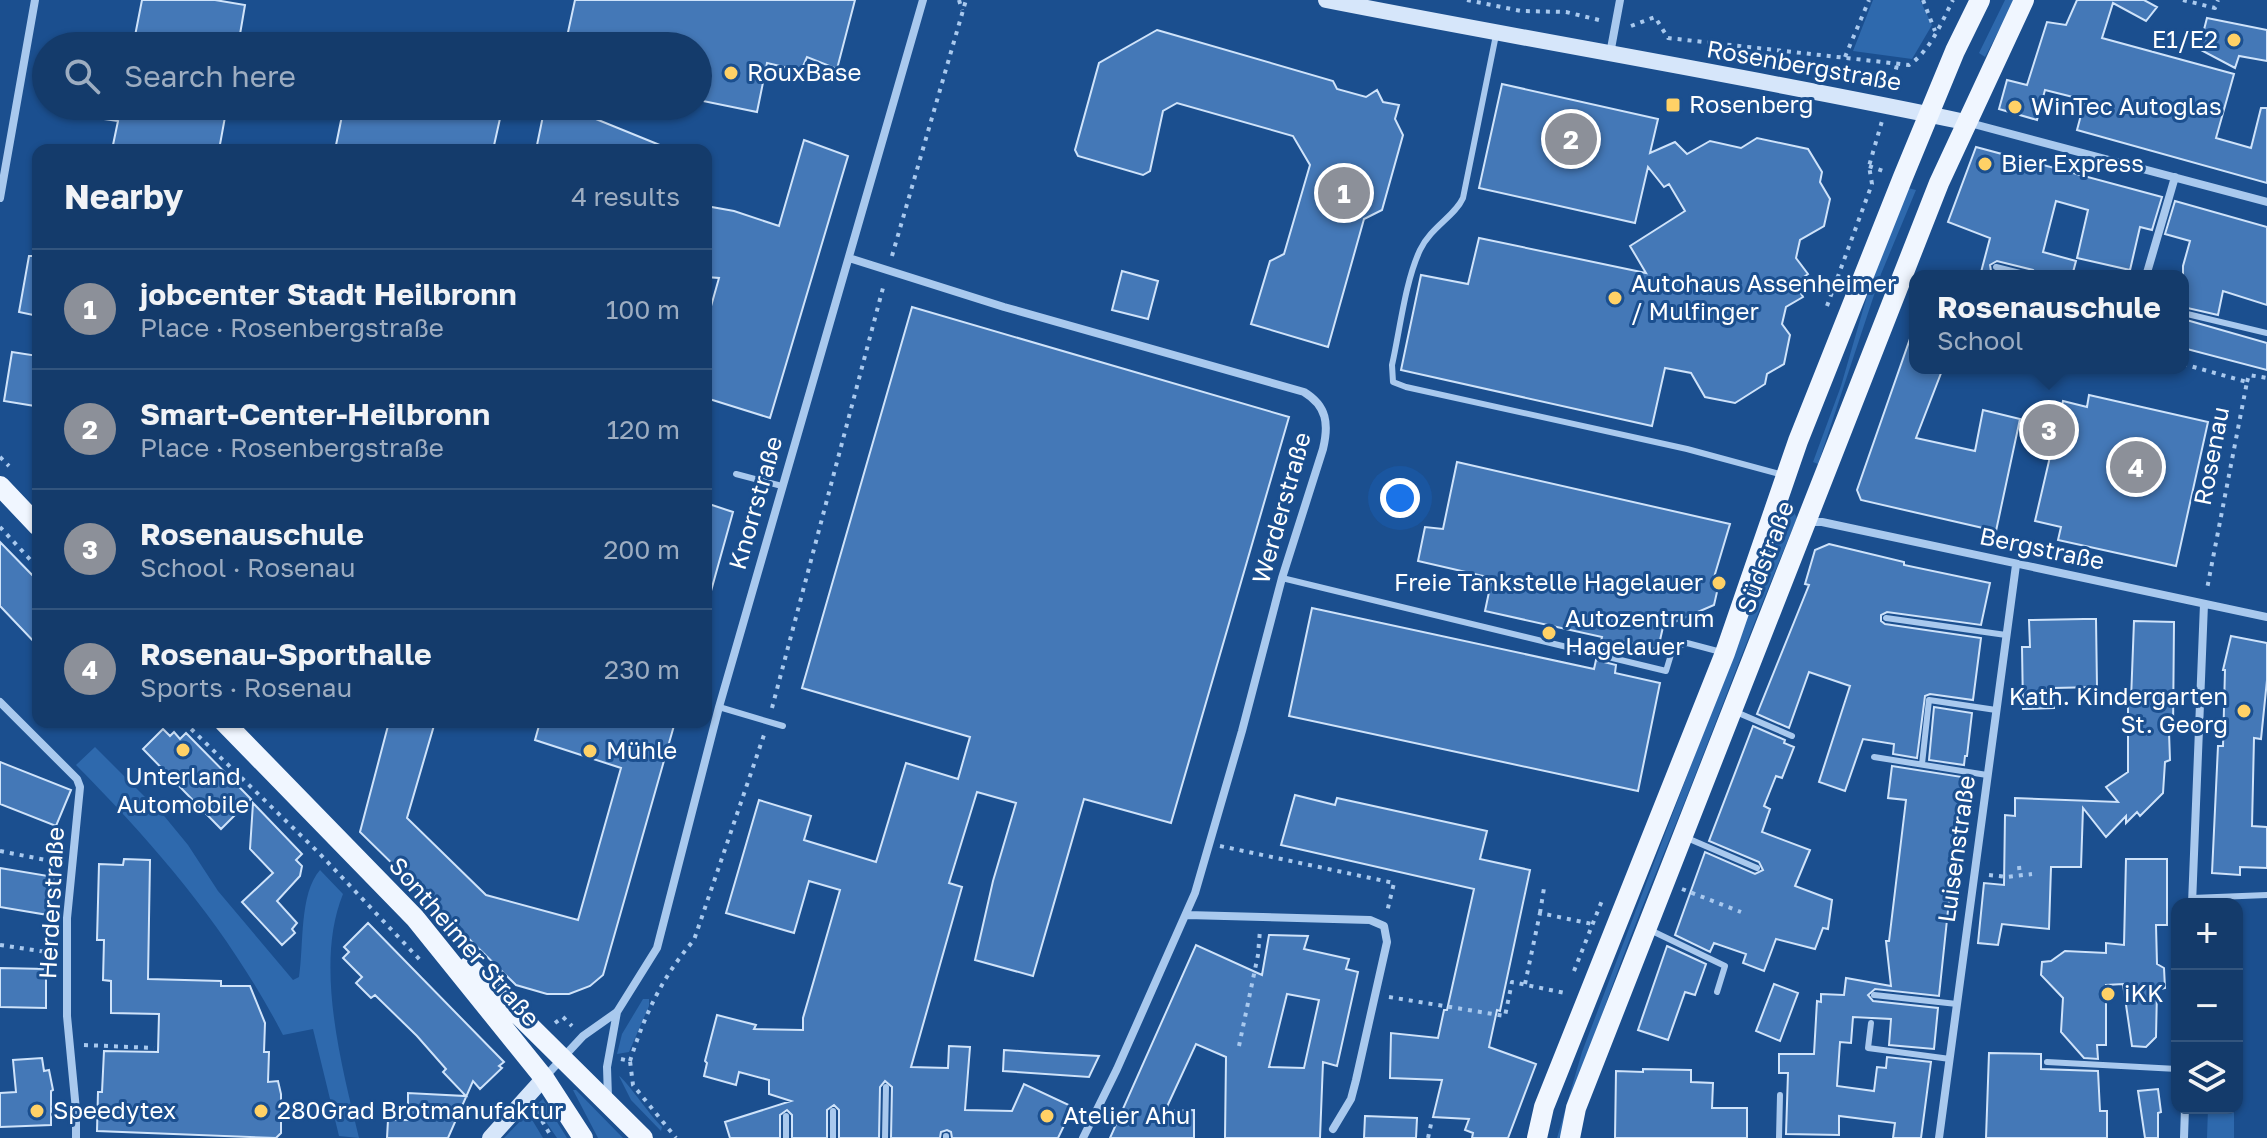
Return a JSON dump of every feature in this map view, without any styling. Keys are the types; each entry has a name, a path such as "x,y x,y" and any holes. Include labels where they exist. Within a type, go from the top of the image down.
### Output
{"main road":[{"name":"Südstraße","path":"1537,1138 1544,1107 1725,653 1798,441 1955,51 1980,0"},
{"name":"Südstraße","path":"1570,1138 1576,1108 1933,198 1965,122 2024,0"},
{"path":"0,486 32,520"},
{"name":"Sontheimer Straße","path":"230,728 415,918 544,1078 583,1138"},
{"path":"415,918 643,1138"}],"street":[{"path":"0,198 35,0"},
{"name":"Knorrstraße","path":"608,1105 607,1067 617,1012 657,948 719,707 923,0"},
{"name":"Rosenbergstraße","path":"1326,0 1930,114 2267,202"},
{"path":"1609,55 1620,0"},
{"path":"2148,270 2175,177"},
{"name":"Werderstraße","path":"849,258 1004,307 1288,388 1317,400 1324,413 1326,435 1282,578 1210,844 1187,915 1123,1058 1083,1138"},
{"name":"Bergstraße","path":"1808,522 1822,522 2267,617"},
{"name":"Luisenstraße","path":"1939,1138 2016,565"},
{"path":"2192,898 2204,604"},
{"name":"Herderstraße","path":"0,702 79,783 67,956 76,1138"},
{"path":"1187,915 1370,920 1384,926 1387,942 1351,1099 1331,1134"},
{"name":"Knorrstraße","path":"544,1078 583,1036 617,1012"},
{"path":"490,1138 544,1078"},
{"path":"2184,1138 2185,1114"}],"lane":[{"path":"1496,34 1463,198 1460,206 1430,233 1419,251 1392,365 1393,382 1687,449 1787,477"},
{"path":"1996,267 2008,270"},
{"path":"2189,314 2267,333"},
{"path":"736,474 782,486"},
{"path":"1282,578 1666,671 1673,648 1687,643 1725,653"},
{"path":"1886,618 2006,635"},
{"path":"1922,764 1929,700 1996,710"},
{"path":"719,707 783,726"},
{"path":"1733,710 1792,736"},
{"path":"1874,757 1987,775"},
{"path":"1683,837 1757,868"},
{"path":"2230,898 2267,895"},
{"path":"1647,929 1725,966 1717,992"},
{"path":"1874,995 1957,1004"},
{"path":"1871,1023 1868,1048 1950,1059"},
{"path":"2047,1062 2171,1069"},
{"path":"885,1138 886,1087"},
{"path":"1779,1138 1780,1095"},
{"path":"833,1111 833,1138"},
{"path":"786,1116 786,1138"}],"path":[{"path":"959,0 962,12"},
{"path":"630,1061 654,998 670,967 694,940 769,720 887,271 966,0"},
{"path":"1467,0 1521,11 1566,12 1629,27 1655,17 1668,38 1897,65 1909,65 1917,60 1936,34 1953,0"},
{"path":"1845,57 1869,0"},
{"path":"1923,0 1936,34"},
{"path":"2183,0 2215,8 2218,0"},
{"path":"1822,319 1872,184 1869,166 1897,65"},
{"name":"Rosenau","path":"2189,366 2247,382 2204,604"},
{"path":"2247,382 2249,375 2267,378"},
{"path":"0,527 32,562"},
{"path":"190,728 320,854 424,964"},
{"path":"1210,844 1394,883 1384,926"},
{"path":"0,851 71,866"},
{"path":"2019,866 2020,876"},
{"path":"1974,873 2032,874"},
{"path":"1665,883 1741,912"},
{"path":"1525,984 1544,888"},
{"path":"1571,979 1606,890"},
{"path":"1540,913 1592,924"},
{"path":"1239,1046 1258,955 1260,917"},
{"path":"0,945 67,956"},
{"path":"1375,995 1505,1016 1512,982 1565,993 1560,1006"},
{"path":"70,1045 154,1048"},
{"path":"529,1094 552,1138"},
{"path":"1428,1138 1431,1124"}],"shaded area":[{"path":"1873,0 1920,0 1932,25 1912,59 1853,51"},
{"path":"2005,0 2015,0 1985,57 1979,53"},
{"path":"1908,188 1916,190 1881,274 1818,464 1813,462 1841,386 1871,282"},
{"path":"1790,505 1797,518 1618,970 1589,1053 1565,1138 1557,1138 1582,1052"},
{"path":"95,747 165,817 218,891 293,980 299,977 305,906 313,880 320,870 343,894 331,952 331,984 339,1048 359,1138 339,1136 313,1029 283,1035 239,961 190,892 76,765"},
{"path":"643,999 649,999 649,1006 629,1052 617,1054 622,1034"},
{"path":"619,1076 662,1127 661,1131 631,1100"},
{"path":"573,1090 576,1090 623,1138 598,1138"},
{"path":"543,1099 567,1138 557,1138 535,1106"},
{"path":"528,1113 543,1138 504,1138"},
{"path":"2208,1114 2234,1114 2234,1138 2207,1138"}],"building":[{"path":"142,0 215,0 245,5 240,32 136,32"},
{"name":"RouxBase","path":"575,0 855,0 837,69 807,57 801,71 767,63 757,112 712,103 712,32 568,32"},
{"path":"2077,0 2144,0 2157,7 2146,21 2113,3 2102,38 2234,74 2216,138 2251,148 2261,108 2267,108 2267,183 2077,130 2085,100 2045,90 2037,120 1999,109 2007,80 2027,85 2047,22 2066,25"},
{"name":"E1/E2","path":"2207,18 2267,30 2267,61 2239,56 2235,68 2199,49"},
{"path":"1157,30 1333,81 1337,89 1366,97 1377,90 1383,102 1399,105 1395,119 1403,135 1382,210 1364,219 1328,347 1251,324 1270,261 1284,254 1310,165 1293,136 1177,103 1163,111 1150,171 1143,175 1078,156 1075,150 1099,63"},
{"path":"1502,84 1658,119 1650,153 1675,142 1687,154 1710,141 1741,148 1757,138 1808,149 1822,172 1820,182 1830,199 1824,226 1800,240 1796,258 1808,274 1801,279 1805,286 1799,290 1803,297 1786,307 1782,324 1790,335 1784,364 1767,374 1765,384 1735,403 1705,397 1691,373 1665,368 1652,426 1401,370 1421,275 1468,284 1479,238 1646,273 1630,246 1685,211 1669,184 1664,187 1648,167 1635,223 1479,188"},
{"path":"111,120 224,120 220,144 113,144 118,121"},
{"path":"341,120 500,120 494,144 336,144"},
{"path":"542,120 598,120 657,144 537,144"},
{"path":"804,140 848,156 770,418 712,400 712,303 719,278 712,277 712,207 779,226"},
{"path":"1976,147 2162,197 2152,230 2140,227 2130,270 2077,258 2088,210 2056,201 2043,252 2076,261 2074,270 2033,270 1997,261 1990,265 1991,270 1982,270 1990,238 1948,222"},
{"path":"2175,201 2267,227 2267,305 2223,291 2218,315 2189,308 2189,270 2183,270 2183,266 2190,241 2165,234"},
{"path":"29,256 32,256 32,315 19,312"},
{"path":"1122,271 1158,281 1148,319 1112,310"},
{"path":"912,307 1289,417 1171,823 1084,799 1033,976 975,960 993,881 1016,803 977,792 949,883 962,887 911,1067 948,1068 949,1046 970,1047 965,1110 1012,1111 1024,1084 1073,1107 1058,1138 952,1138 947,1130 941,1132 940,1138 891,1138 892,1087 885,1081 880,1087 879,1138 839,1138 839,1110 834,1105 827,1110 827,1138 792,1138 792,1115 787,1110 780,1115 780,1138 730,1138 725,1122 791,1101 769,1094 769,1080 739,1072 736,1085 704,1076 717,1015 756,1025 754,1029 803,1030 803,1018 840,890 809,881 794,933 726,913 759,800 811,816 804,840 876,862 906,763 958,779 970,737 802,688"},
{"path":"2189,321 2267,343 2267,370 2189,350"},
{"path":"1909,342 1909,374 1941,374 1916,438 1975,451 1983,410 2020,419 1996,531 1861,500 1857,490"},
{"path":"12,352 32,355 32,406 4,401"},
{"path":"2089,395 2208,422 2176,566 2058,540 2061,527 2035,521 2063,401 2087,407"},
{"path":"1457,462 1730,524 1712,584 1717,592 1714,605 1663,627 1658,649 1621,641 1618,653 1599,649 1602,637 1485,611 1492,578 1418,561 1425,527 1443,529"},
{"path":"712,505 733,512 712,587"},
{"path":"0,542 32,575 32,640 0,606"},
{"path":"1829,544 1904,562 1904,565 1990,583 1981,625 1887,612 1881,615 1881,621 1885,624 1981,638 1973,700 1930,694 1925,696 1917,758 1893,754 1894,744 1863,739 1845,791 1819,782 1850,686 1809,672 1789,728 1757,714 1809,585 1805,584 1815,550"},
{"path":"1312,608 1594,669 1596,660 1616,665 1615,673 1660,683 1638,791 1289,716"},
{"path":"2096,619 2097,687 2054,688 2054,708 2023,709 2022,647 2030,647 2029,620"},
{"path":"2134,621 2174,622 2173,732 2169,732 2170,760 2165,762 2163,793 2140,816 2137,812 2126,823 2126,816 2106,837 2083,808 2081,867 2051,867 2049,929 2002,924 1998,945 1978,943 1984,883 2004,885 2005,815 2015,816 2015,798 2118,802 2106,787 2128,772 2128,700 2131,700"},
{"path":"2231,636 2267,643 2261,739 2254,738 2252,826 2267,827 2267,868 2240,867 2240,875 2212,873 2218,746 2223,746 2223,670"},
{"path":"1934,707 1972,713 1964,765 1929,760"},
{"path":"1753,726 1794,747 1782,778 1776,776 1764,806 1770,809 1762,832 1810,850 1795,886 1832,900 1828,929 1823,928 1815,949 1776,939 1764,971 1743,963 1746,954 1714,943 1710,952 1675,935 1705,852 1755,874 1763,870 1759,862 1709,841"},
{"path":"387,728 433,728 407,818 486,895 578,920 621,768 535,740 538,728 673,728 603,975 590,986 569,994 547,994 516,985 360,832"},
{"path":"163,729 170,736 174,732 180,739 186,733 251,799 221,829 143,749"},
{"path":"0,762 71,790 56,826 0,804"},
{"path":"1892,766 1962,777 1939,996 1875,989 1868,995 1873,1001 1938,1008 1934,1049 1889,1045 1891,1019 1853,1017 1851,1043 1840,1042 1837,1086 1874,1091 1877,1067 1886,1068 1887,1057 1931,1062 1921,1138 1893,1138 1895,1123 1839,1116 1839,1135 1786,1134 1788,1073 1779,1073 1779,1054 1814,1054 1817,1001 1821,1002 1821,994 1844,995 1846,978 1891,986 1886,941 1889,941 1906,800 1888,798"},
{"path":"1295,795 1335,805 1337,798 1487,831 1480,859 1530,870 1500,1011 1497,1010 1489,1047 1536,1064 1508,1138 1472,1138 1473,1133 1465,1130 1469,1119 1433,1117 1442,1080 1390,1078 1391,1033 1438,1038 1474,889 1281,845"},
{"path":"253,803 302,854 296,860 302,866 300,876 277,901 297,923 292,929 295,933 282,945 242,902 273,873 250,849"},
{"path":"124,859 150,860 148,979 221,981 221,986 250,986 265,1023 264,1052 269,1052 268,1082 278,1081 281,1094 281,1133 276,1138 97,1131 98,1092 102,1092 104,1051 158,1052 159,1014 111,1013 111,981 103,980 104,940 97,940 99,864 123,865"},
{"name":"iKK","path":"2126,859 2167,859 2167,925 2156,925 2157,964 2164,968 2165,988 2157,990 2156,1037 2146,1047 2132,1046 2123,984 2106,985 2106,1045 2097,1045 2098,1059 2084,1058 2061,1032 2063,998 2041,975 2042,962 2051,961 2065,951 2106,953 2106,943 2124,945"},
{"path":"0,868 54,877 48,915 0,907"},
{"path":"368,923 504,1062 499,1066 502,1068 480,1089 473,1081 448,1138 387,1138 388,1120 408,1120 408,1093 466,1096 443,1072 446,1069 417,1036 375,995 371,998 356,983 362,977 343,958 349,952 344,947"},
{"path":"1269,935 1308,936 1304,949 1349,959 1346,969 1358,972 1337,1066 1323,1062 1320,1138 1225,1138 1226,1057 1196,1044 1165,1111 1194,1110 1194,1138 1110,1138 1196,945 1262,975","holes":["1287,994 1319,1000 1304,1068 1269,1067"]},
{"path":"1667,946 1706,964 1695,995 1685,992 1668,1040 1638,1030"},
{"path":"0,968 46,969 46,1008 0,1007"},
{"path":"1774,984 1798,993 1780,1041 1756,1031"},
{"path":"1004,1050 1099,1056 1089,1077 1003,1071"},
{"path":"1989,1053 2041,1054 2041,1069 2098,1071 2100,1111 2107,1111 2107,1138 1986,1138"},
{"path":"42,1058 44,1071 49,1070 53,1090 51,1125 0,1127 0,1093 16,1092 13,1060"},
{"path":"1643,1069 1691,1070 1691,1082 1713,1083 1712,1108 1747,1108 1747,1138 1615,1138 1616,1071 1643,1072"},
{"path":"2158,1089 2161,1112 2158,1113 2158,1138 2145,1138 2138,1091"},
{"path":"1365,1116 1417,1118 1416,1138 1364,1138"}],"place":[{"name":"E1/E2","path":"2234,40"},
{"name":"RouxBase","path":"731,73"},
{"name":"Rosenberg","path":"1673,105"},
{"name":"WinTec Autoglas","path":"2015,107"},
{"name":"Smart-Center-Heilbronn","path":"1571,139"},
{"name":"Bier Express","path":"1985,164"},
{"name":"jobcenter Stadt Heilbronn","path":"1344,193"},
{"name":"Autohaus Assenheimer / Mulfinger","path":"1615,298"},
{"name":"Rosenauschule","path":"2049,430"},
{"name":"Rosenau-Sporthalle","path":"2136,467"},
{"name":"Freie Tankstelle Hagelauer","path":"1719,583"},
{"name":"Autozentrum Hagelauer","path":"1549,633"},
{"name":"Kath. Kindergarten St. Georg","path":"2244,711"},
{"name":"Unterland Automobile","path":"183,750"},
{"name":"Mühle","path":"590,751"},
{"name":"iKK","path":"2108,994"},
{"name":"Speedytex","path":"37,1111"},
{"name":"280Grad Brotmanufaktur","path":"261,1111"},
{"name":"Atelier Ahu","path":"1047,1116"}]}
